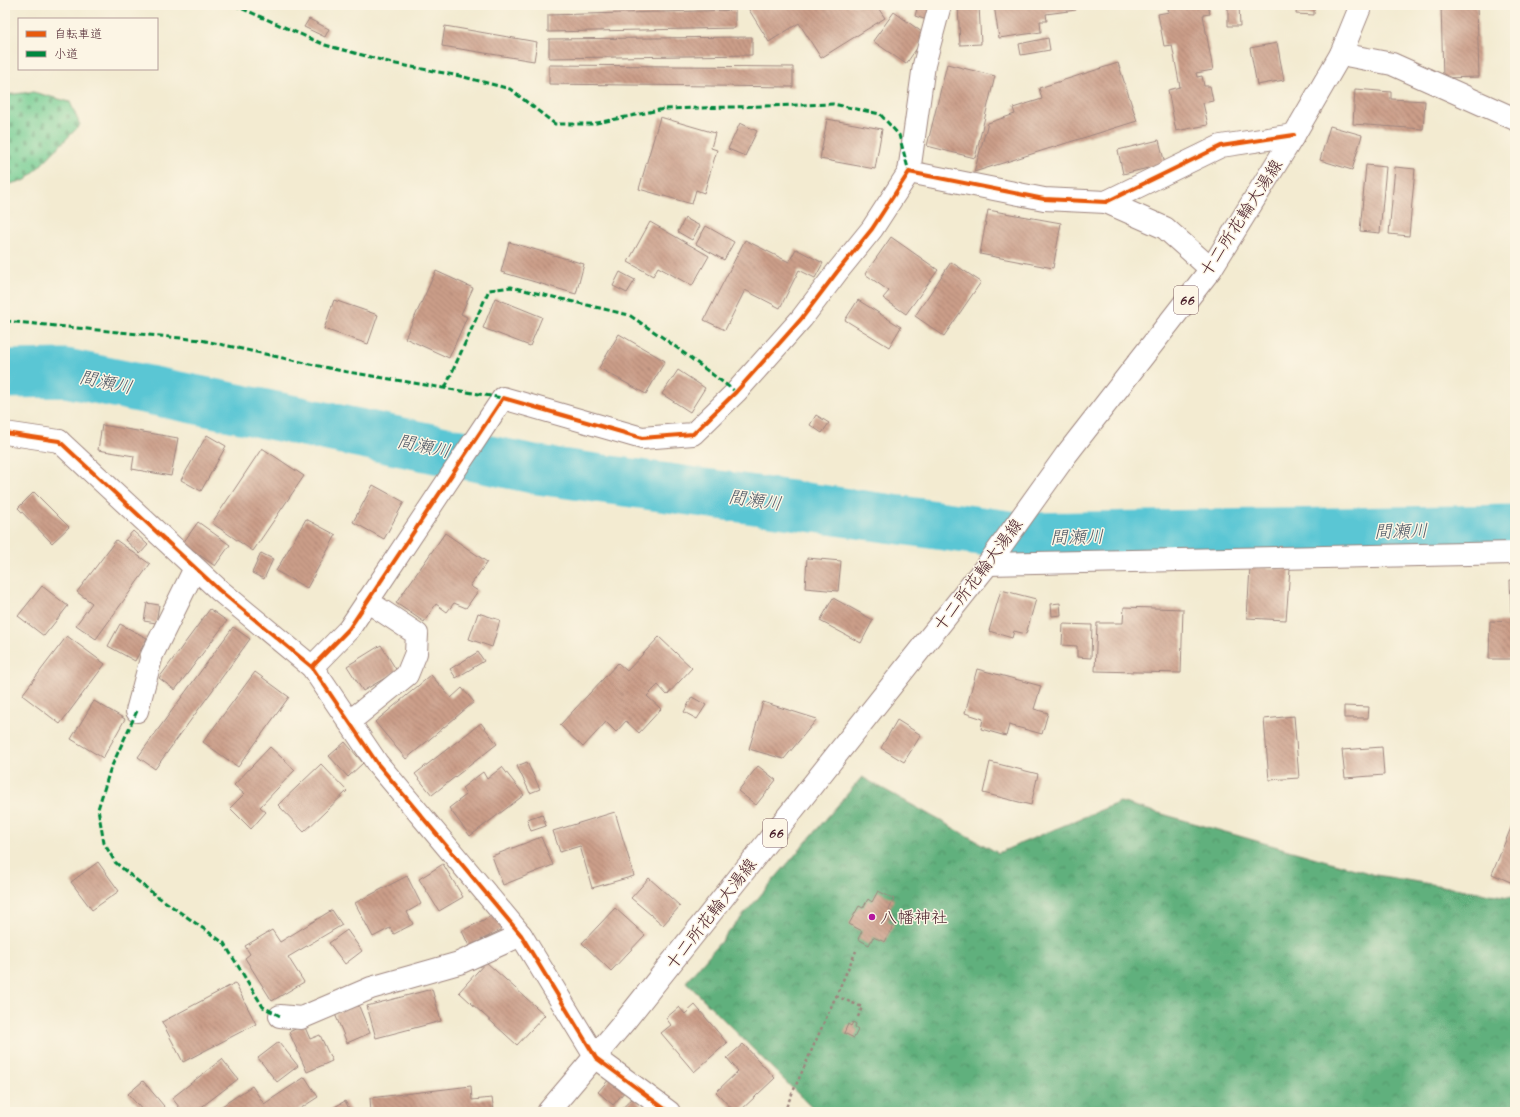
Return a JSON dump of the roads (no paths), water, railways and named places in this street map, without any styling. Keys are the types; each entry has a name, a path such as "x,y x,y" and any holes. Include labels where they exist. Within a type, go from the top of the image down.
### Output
{"street":[{"path":"312,667 349,629 440,490 503,398 642,438 693,434 736,392 802,318 872,229 909,172 924,65 940,5"},
{"name":"十二所花輪大湯線","path":"548,1112 596,1058 993,558 1066,455 1211,269 1294,136 1341,54 1361,5"},
{"path":"1341,54 1392,64 1515,119"},
{"path":"1106,202 1220,146 1294,136"},
{"path":"909,172 1044,199 1106,202 1165,228 1211,269"},
{"path":"5,433 59,441 195,568 312,667 377,763 521,935 596,1058 669,1112"},
{"path":"993,558 1515,553"},
{"path":"137,712 152,655 195,568"},
{"path":"349,722 407,675 416,653 417,634 367,601"},
{"path":"280,1016 301,1018 371,988 459,963 521,935"}],"waterway":[{"name":"間瀬川","path":"5,374 66,373 538,470 1024,537 1515,529"}],"place":[{"name":"八幡神社","path":"872,917"}]}
